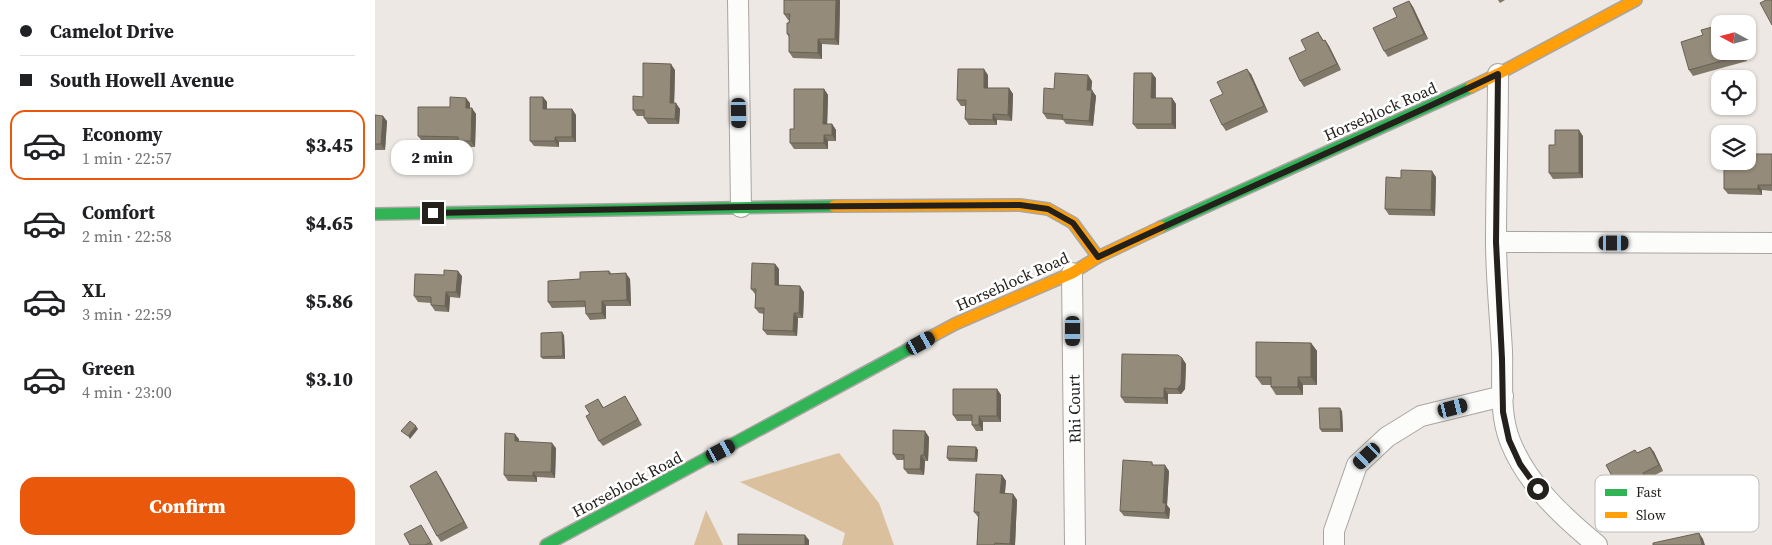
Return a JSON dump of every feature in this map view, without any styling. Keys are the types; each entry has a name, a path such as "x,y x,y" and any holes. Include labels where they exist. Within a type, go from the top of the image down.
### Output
{"street":[{"path":"738,0 741,207"},
{"name":"Horseblock Road","path":"546,545 955,324 1072,273 1098,257 1215,202 1400,120 1498,74 1636,0"},
{"path":"1498,74 1496,242 1503,412 1509,440 1520,464 1538,489 1565,518 1597,545"},
{"path":"375,214 741,207 1020,205 1048,209 1073,223 1098,257"},
{"path":"1496,242 1772,243"},
{"name":"Rhi Court","path":"1072,273 1075,545"},
{"path":"1334,545 1334,531 1357,465 1387,437 1421,416 1503,396"}],"shaded area":[{"path":"839,453 879,503 894,545 842,545 845,533 740,482"},
{"path":"706,510 723,545 694,545"}],"building":[{"path":"784,0 836,0 835,39 818,39 818,53 789,52 787,23 789,23 790,14 784,14"},
{"path":"1772,0 1772,25 1760,3"},
{"path":"1409,1 1424,34 1384,51 1373,28 1397,17 1393,8"},
{"path":"1711,27 1711,60 1725,60 1689,70 1681,42 1703,35 1701,30"},
{"path":"1318,32 1323,41 1325,40 1337,64 1300,81 1289,58 1306,50 1301,40"},
{"path":"643,63 671,64 670,103 676,103 675,119 644,118 644,110 633,110 633,96 643,97"},
{"path":"958,69 984,69 984,88 1009,88 1008,115 993,114 993,120 965,119 966,100 957,100"},
{"path":"1247,69 1264,106 1222,125 1210,100 1223,94 1217,82"},
{"path":"1055,73 1088,75 1087,90 1092,90 1089,121 1062,119 1063,115 1043,113 1044,88 1054,89"},
{"path":"1134,73 1152,73 1151,98 1172,98 1172,124 1133,124"},
{"path":"794,89 824,89 823,124 832,124 832,135 824,135 824,143 790,143 790,129 794,129"},
{"path":"450,97 466,98 466,108 472,108 471,141 458,141 458,137 418,136 418,107 450,107"},
{"path":"530,97 543,97 543,109 572,109 572,137 555,137 555,141 530,141"},
{"path":"375,115 383,116 381,144 375,144"},
{"path":"1555,130 1579,130 1579,173 1549,173 1549,145 1555,145"},
{"path":"1756,154 1772,154 1772,185 1758,185 1758,189 1724,189 1724,170 1756,170"},
{"path":"1401,170 1432,171 1431,210 1385,209 1386,177 1401,178"},
{"path":"752,263 775,264 775,285 800,286 799,313 794,313 793,331 763,330 764,308 755,308 756,289 751,289"},
{"path":"444,270 458,271 456,292 446,292 445,306 431,305 431,297 414,296 415,274 444,275"},
{"path":"609,271 609,274 626,273 627,300 602,301 602,313 586,314 585,301 548,302 548,281 580,279 580,272"},
{"path":"562,332 563,356 541,357 541,333"},
{"path":"1256,342 1311,343 1311,377 1298,377 1298,387 1271,387 1271,377 1256,377"},
{"path":"1122,354 1178,355 1182,358 1181,384 1177,389 1164,388 1164,398 1121,397"},
{"path":"953,389 997,389 997,416 979,416 979,425 972,425 972,415 953,415"},
{"path":"625,396 638,419 599,441 586,416 590,414 585,406 598,399 603,408"},
{"path":"1319,408 1340,408 1341,429 1320,429"},
{"path":"410,421 416,426 408,436 401,431"},
{"path":"893,430 925,431 924,455 921,455 920,469 904,469 904,455 893,454"},
{"path":"505,433 515,434 515,441 552,443 551,472 533,472 533,476 504,475"},
{"path":"948,446 976,447 975,459 947,458"},
{"path":"1650,447 1659,465 1643,473 1644,475 1611,475 1606,465 1635,450 1637,453"},
{"path":"1123,460 1152,462 1152,465 1165,465 1163,503 1166,503 1165,513 1120,511"},
{"path":"436,471 464,522 437,536 410,486"},
{"path":"976,474 1002,475 1000,493 1013,494 1010,544 977,545 979,512 974,512"},
{"path":"421,525 431,542 425,545 410,545 404,534"},
{"path":"1699,533 1702,545 1653,545 1653,543"},
{"path":"738,534 805,535 805,545 738,545"}],"traffic: fast":[{"path":"1161,227 1471,87"},
{"path":"375,214 834,206"},
{"path":"546,545 914,346"}],"traffic: slow":[{"path":"1471,87 1636,0"},
{"path":"834,206 1020,205 1048,209 1073,223 1098,257"},
{"path":"914,346 955,324 1072,273 1098,257 1161,227"}],"route":[{"path":"433,213 741,207 1020,205 1048,209 1073,223 1098,257 1498,74 1496,242 1503,412 1509,440 1520,464 1538,489"}]}
